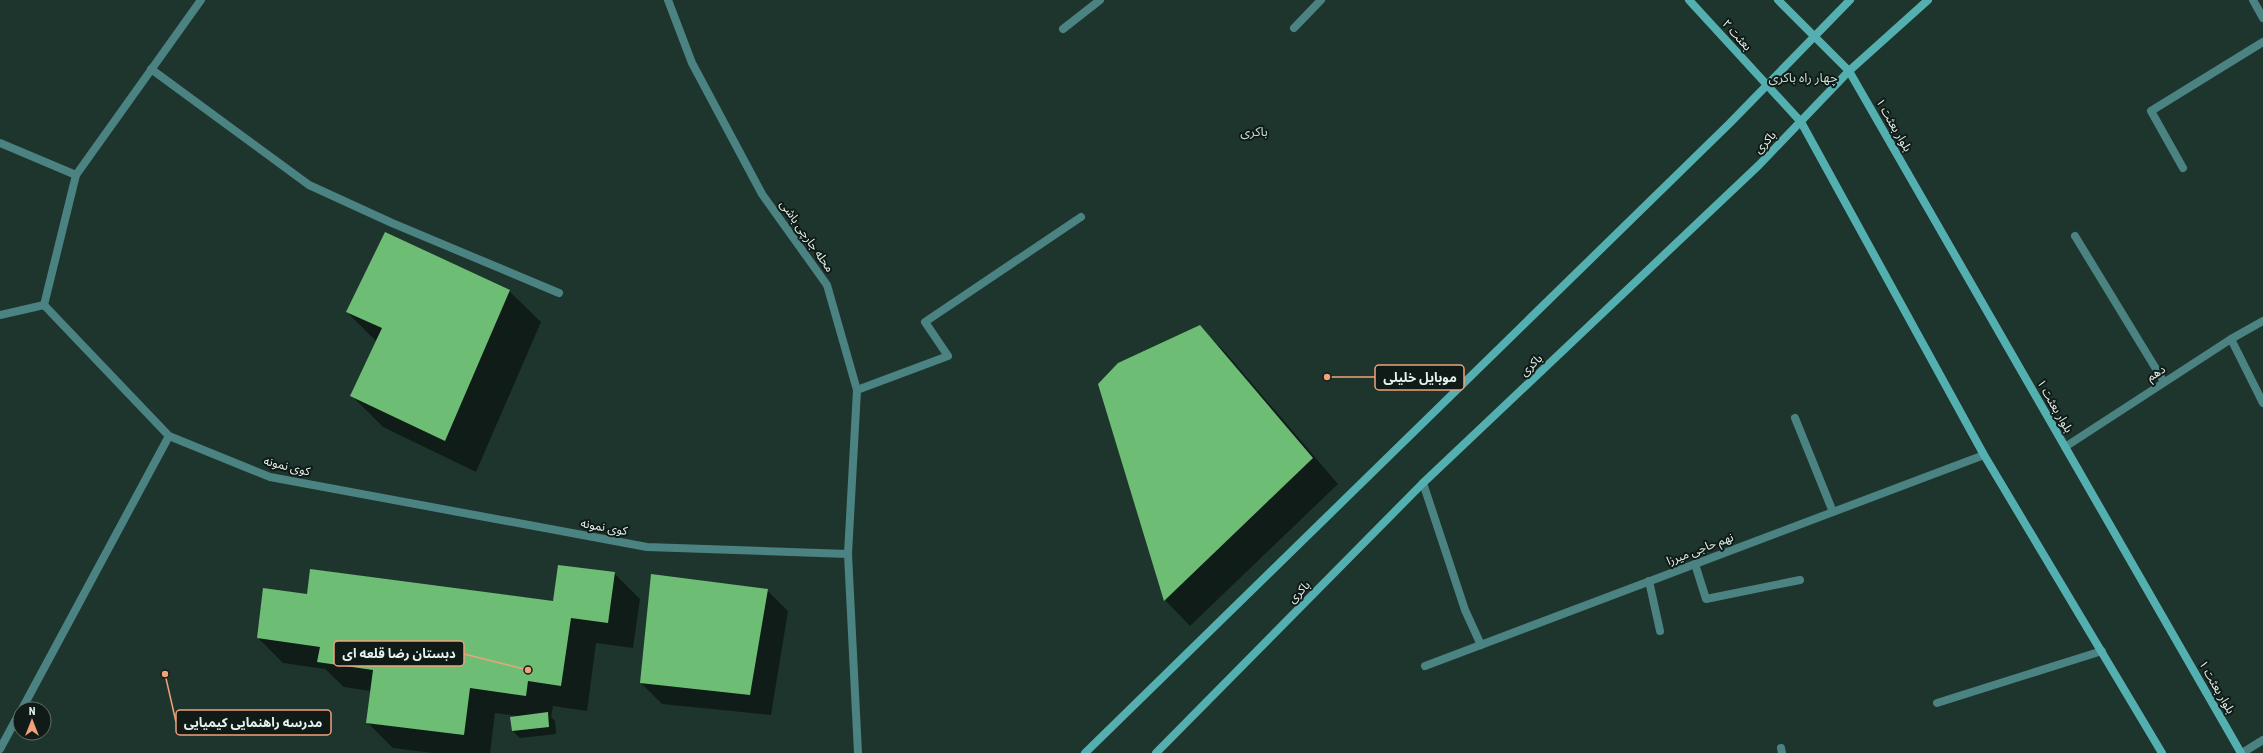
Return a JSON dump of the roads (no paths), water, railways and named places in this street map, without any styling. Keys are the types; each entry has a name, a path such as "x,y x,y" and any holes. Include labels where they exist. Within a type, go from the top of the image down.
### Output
{"main road":[{"name":"بعثت ۲","path":"1689,0 1801,122"},
{"path":"1778,0 1813,36"},
{"path":"1085,753 1767,85 1813,36 1850,0"},
{"name":"باکری","path":"1156,753 1423,483 1759,165 1848,71 1928,0"},
{"name":"بلوار بعثت ۱","path":"1813,36 1848,71 2241,753"},
{"path":"1801,122 1984,455 2162,753"}],"street":[{"path":"44,305 76,175 201,0"},
{"name":"محله جارچی باشی","path":"668,0 692,63 762,194 827,285 857,390 848,554"},
{"path":"1063,29 1100,0"},
{"path":"1294,28 1321,0"},
{"path":"2253,0 2263,18"},
{"path":"2183,168 2151,111 2263,42"},
{"path":"151,69 309,186 392,223 559,293"},
{"path":"0,143 76,175"},
{"path":"857,390 948,356 925,322 1081,217"},
{"path":"2075,236 2164,382"},
{"path":"0,315 44,305"},
{"path":"26,701 169,436 44,305"},
{"name":"دهم","path":"2065,447 2231,339 2263,321"},
{"path":"2231,339 2263,403"},
{"path":"1795,418 1833,512"},
{"name":"کوی نمونه","path":"169,436 270,477 647,547 848,554"},
{"name":"نهم حاجی میرزا","path":"1425,666 1984,455"},
{"path":"1423,483 1465,610 1480,645"},
{"path":"848,554 858,753"},
{"path":"1695,564 1706,599 1800,580"},
{"path":"1649,581 1660,631"},
{"path":"1937,703 2102,651"},
{"path":"0,749 12,727"},
{"path":"2241,753 2263,740"}],"place":[{"name":"موبایل خلیلی","path":"1327,377"},
{"name":"دبستان رضا قلعه ای","path":"528,670"},
{"name":"مدرسه راهنمایی کیمیایی","path":"165,674"}],"district":[{"name":"چهار راه باکری","path":"1803,77"},
{"name":"باکری","path":"1254,131"}]}
